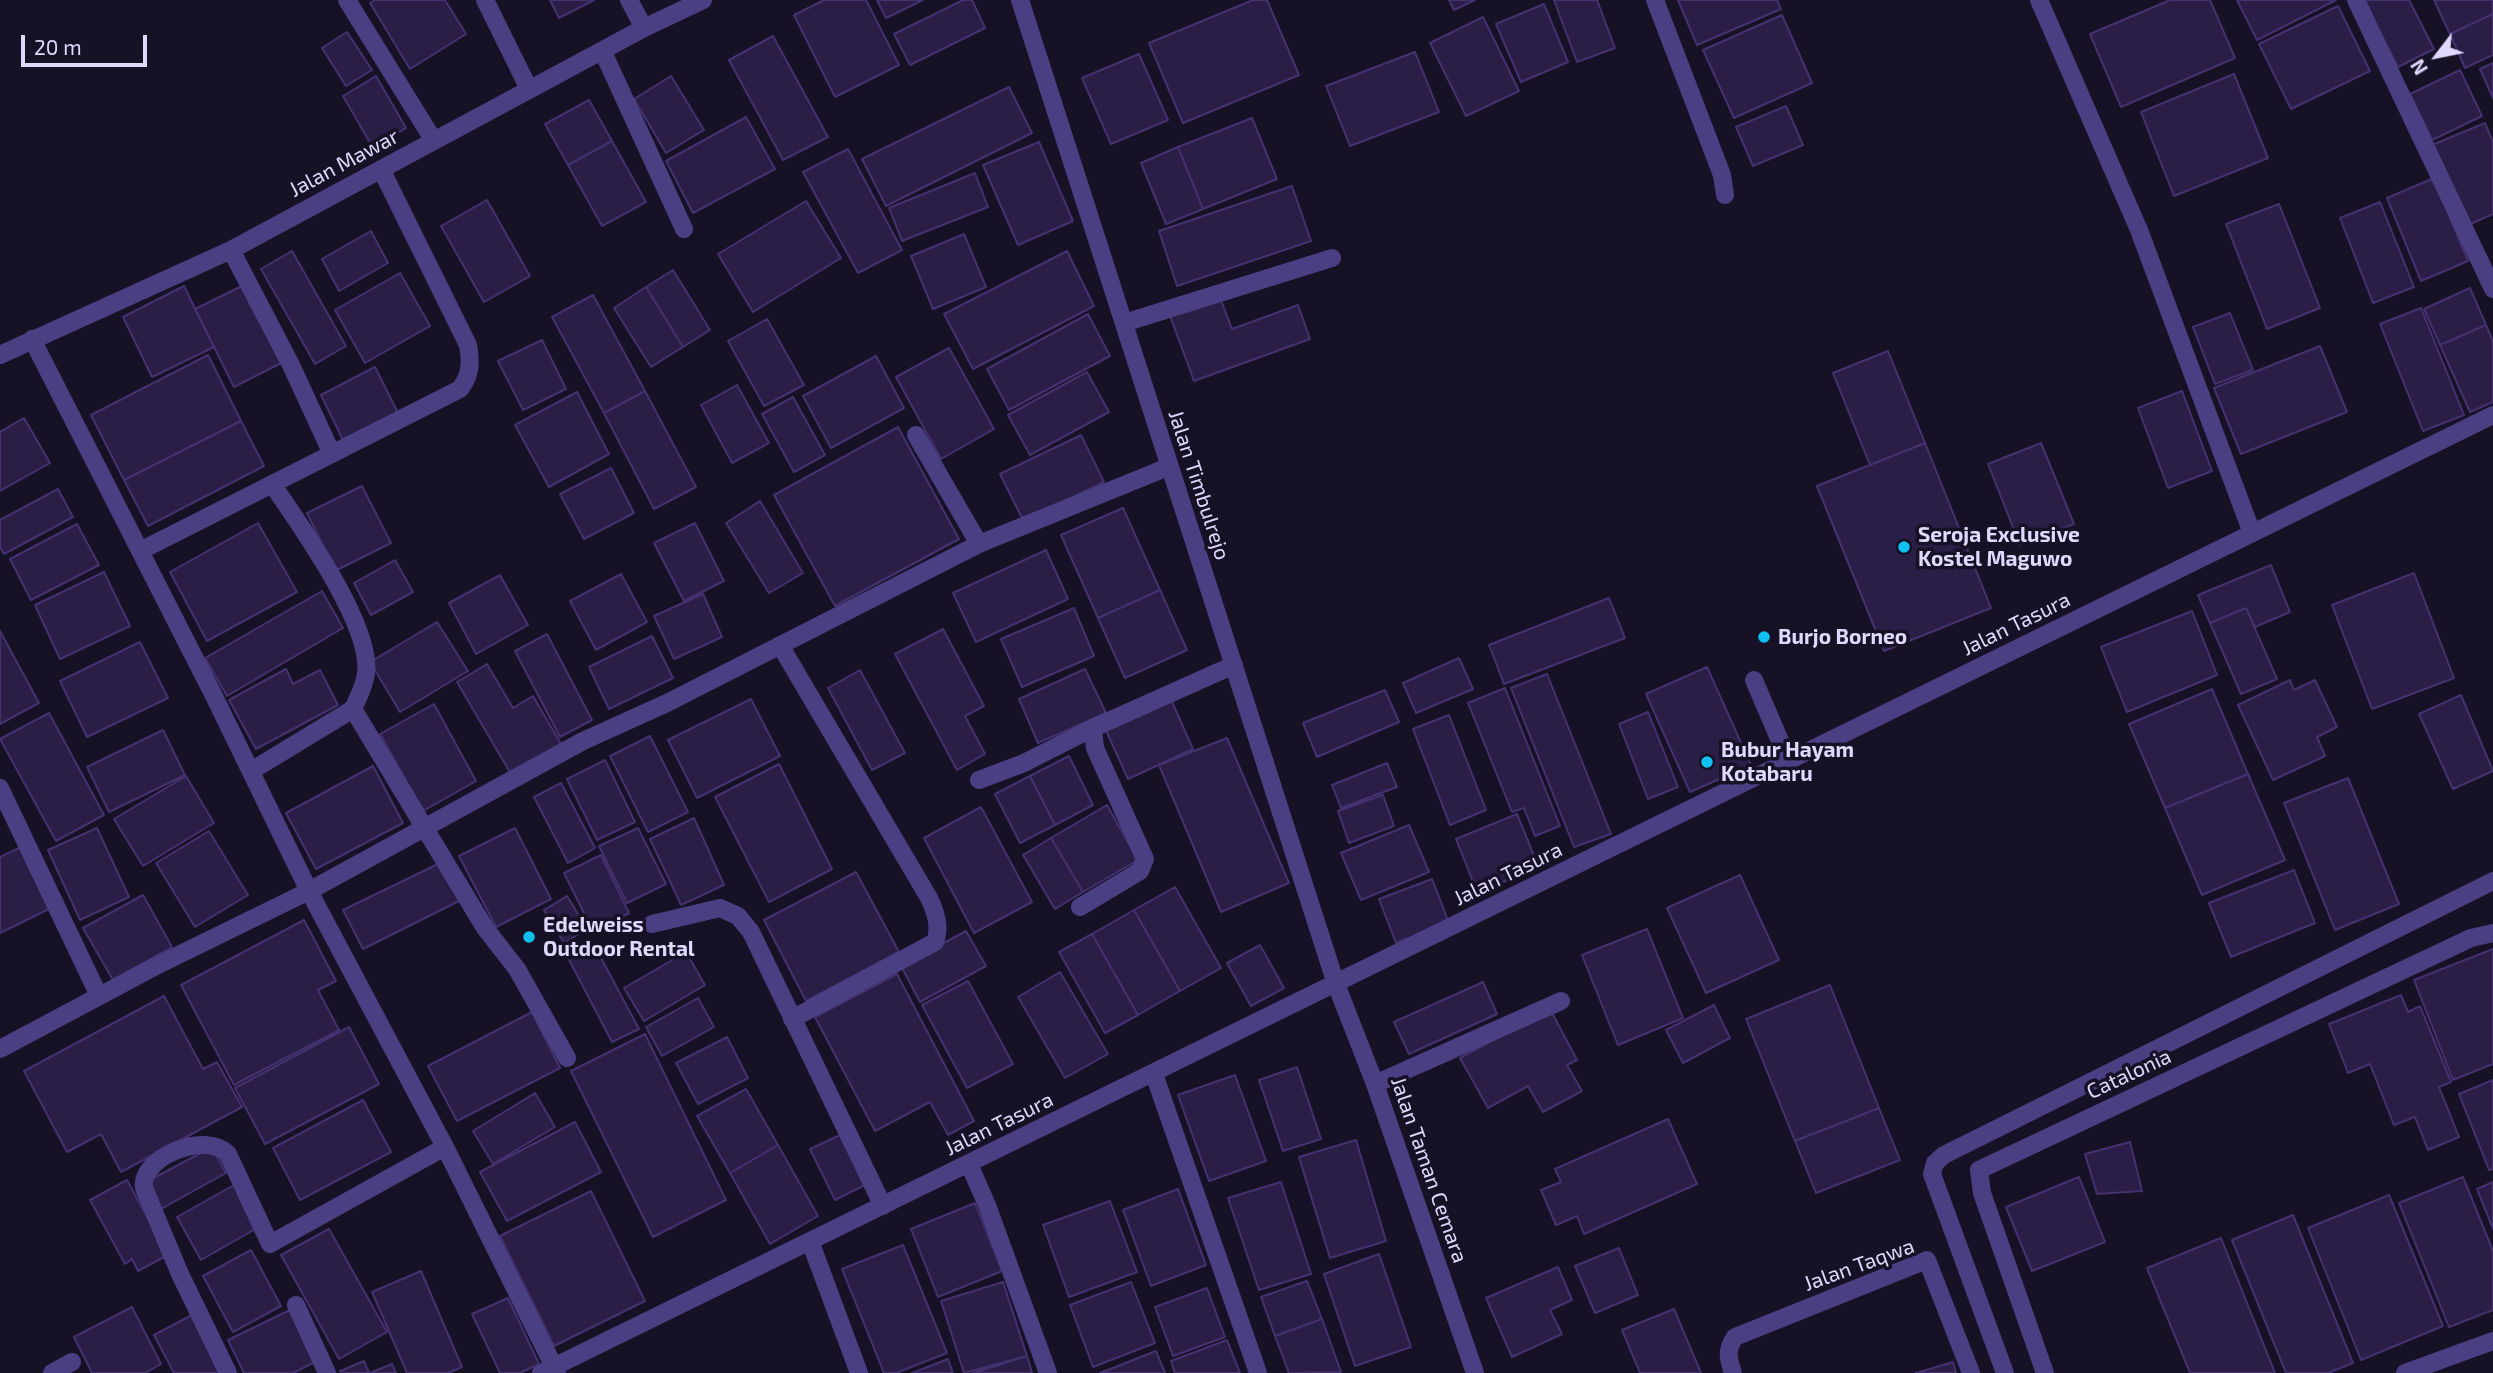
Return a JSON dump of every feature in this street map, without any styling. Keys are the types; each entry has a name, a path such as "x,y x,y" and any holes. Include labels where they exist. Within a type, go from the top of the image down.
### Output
{"street":[{"path":"347,0 433,141"},
{"path":"485,0 529,89"},
{"path":"629,0 644,28"},
{"name":"Jalan Mawar","path":"0,355 231,250 644,28 704,0"},
{"name":"Jalan Timbulrejo","path":"1020,0 1336,984"},
{"path":"1654,0 1722,175 1725,195"},
{"path":"2039,0 2138,230 2252,533"},
{"path":"2356,0 2493,289"},
{"path":"603,52 684,229"},
{"path":"140,551 460,389 470,371 468,345 381,169"},
{"path":"231,250 291,365 332,454"},
{"path":"1124,323 1332,258"},
{"path":"32,339 309,891 445,1147 551,1371"},
{"name":"Jalan Tasura","path":"551,1371 810,1241 2493,415"},
{"path":"916,435 979,544"},
{"path":"0,1048 309,891 583,741 979,544 1168,467"},
{"path":"251,771 353,709 366,674 360,636 349,608 272,484"},
{"path":"779,645 929,898 935,911 938,933 935,942 792,1019"},
{"path":"979,780 1024,763 1093,727 1234,665"},
{"path":"1754,680 1788,762"},
{"path":"353,709 485,928 517,969 566,1058"},
{"path":"1080,907 1140,871 1145,859 1095,748 1093,727"},
{"path":"0,788 99,996"},
{"path":"2005,1373 1933,1174 1935,1163 1956,1149 2493,881"},
{"path":"652,924 720,908 738,916 751,932 883,1206"},
{"name":"Catalonia","path":"2045,1373 1982,1193 1979,1170 2471,938 2493,933"},
{"name":"Jalan Taman Cemara","path":"1336,984 1375,1084 1475,1373"},
{"path":"1375,1084 1561,1000"},
{"path":"1154,1074 1258,1373"},
{"path":"228,1373 180,1274 144,1188 146,1173 151,1167 174,1152 193,1145 212,1143 222,1147 228,1154 270,1244 445,1147"},
{"path":"969,1164 1048,1373"},
{"path":"810,1241 859,1373"},
{"name":"Jalan Taqwa","path":"1733,1373 1728,1347 1735,1337 1927,1260 1971,1373"},
{"path":"296,1305 327,1373"},
{"path":"2404,1373 2493,1341"},
{"path":"52,1373 72,1362"}],"building":[{"path":"375,0 445,0 466,34 410,69 370,3"},
{"path":"550,0 594,0 559,18"},
{"path":"824,0 866,0 899,65 835,97 794,15"},
{"path":"877,0 923,0 886,18"},
{"path":"963,0 972,0 985,28 910,65 894,34"},
{"path":"1253,0 1267,0 1299,75 1183,123 1149,43"},
{"path":"1449,0 1475,0 1454,10"},
{"path":"1554,0 1597,0 1615,48 1577,62"},
{"path":"1678,0 1777,0 1781,9 1697,45"},
{"path":"2170,0 2210,0 2235,58 2121,107 2090,34"},
{"path":"2237,0 2336,0 2257,40"},
{"path":"2363,0 2409,0 2434,49 2398,67"},
{"path":"2434,0 2493,0 2493,14 2450,34"},
{"path":"1544,4 1568,62 1521,82 1496,24"},
{"path":"2338,6 2370,71 2291,109 2259,44"},
{"path":"2493,14 2493,55 2465,68 2450,34"},
{"path":"1782,15 1812,83 1734,118 1703,50"},
{"path":"1483,17 1519,91 1466,116 1430,43"},
{"path":"347,32 372,70 346,86 322,48"},
{"path":"773,36 828,137 783,160 729,60"},
{"path":"1415,52 1439,112 1350,146 1326,86"},
{"path":"1139,54 1168,120 1111,144 1082,78"},
{"path":"2493,63 2493,98 2480,69"},
{"path":"2460,70 2482,116 2432,140 2410,94"},
{"path":"2234,74 2268,158 2174,196 2141,112"},
{"path":"376,76 406,128 373,148 343,96"},
{"path":"671,76 704,130 666,153 634,99"},
{"path":"1009,87 1032,133 886,206 862,159"},
{"path":"589,100 612,141 568,165 545,124"},
{"path":"1786,106 1803,145 1753,166 1736,127"},
{"path":"746,117 775,169 693,213 666,161"},
{"path":"1252,118 1277,179 1203,209 1178,147"},
{"path":"2485,123 2493,142 2493,214 2466,226 2432,145"},
{"path":"612,141 646,202 602,226 568,165"},
{"path":"1039,142 1073,221 1018,245 983,165"},
{"path":"1178,147 1203,209 1166,224 1141,163"},
{"path":"848,149 902,250 858,273 803,172"},
{"path":"975,173 988,207 902,241 889,208"},
{"path":"2434,178 2468,261 2421,281 2387,198"},
{"path":"1292,186 1311,241 1177,286 1159,231"},
{"path":"487,200 530,276 484,302 441,226"},
{"path":"806,201 841,258 753,312 718,254"},
{"path":"2380,202 2414,287 2373,303 2340,218"},
{"path":"2279,204 2320,308 2267,329 2226,224"},
{"path":"371,231 388,263 339,291 322,259"},
{"path":"964,234 986,287 933,309 911,256"},
{"path":"292,251 346,346 315,364 261,269"},
{"path":"1067,251 1094,306 973,369 944,314"},
{"path":"673,270 710,330 683,347 646,287"},
{"path":"400,273 430,326 365,363 335,310"},
{"path":"244,285 283,362 234,387 195,309"},
{"path":"184,286 214,347 152,377 123,317"},
{"path":"646,287 683,347 651,367 614,308"},
{"path":"2470,288 2486,325 2440,345 2424,309"},
{"path":"593,295 645,391 604,413 552,317"},
{"path":"1219,295 1232,329 1298,305 1310,339 1194,381 1169,313"},
{"path":"2421,308 2464,415 2423,431 2380,324"},
{"path":"2230,313 2253,370 2215,384 2193,327"},
{"path":"1088,314 1110,356 1009,410 987,369"},
{"path":"767,319 804,385 764,406 728,341"},
{"path":"2486,325 2493,342 2493,402 2470,412 2440,345"},
{"path":"542,340 566,389 523,410 498,361"},
{"path":"2320,346 2347,412 2241,454 2214,388"},
{"path":"949,348 994,429 941,459 896,377"},
{"path":"1888,351 1925,443 1870,465 1833,373"},
{"path":"208,355 241,421 124,480 91,415"},
{"path":"876,356 904,408 831,448 803,396"},
{"path":"375,367 398,413 343,440 321,395"},
{"path":"1087,372 1109,412 1030,455 1008,415"},
{"path":"737,385 769,443 732,463 701,405"},
{"path":"645,391 696,487 654,509 604,413"},
{"path":"2182,391 2212,471 2168,488 2138,408"},
{"path":"577,392 609,454 549,487 515,425"},
{"path":"793,397 825,455 794,472 762,414"},
{"path":"24,418 50,463 0,491 0,432"},
{"path":"241,421 264,466 148,526 124,480"},
{"path":"898,427 959,539 835,606 774,495"},
{"path":"1081,435 1104,482 1024,522 1000,474"},
{"name":"Seroja Exclusive Kostel Maguwo","path":"1925,443 1991,608 1884,651 1817,486"},
{"path":"2041,443 2074,524 2020,545 1988,464"},
{"path":"611,468 634,513 584,539 560,494"},
{"path":"362,486 391,543 335,571 307,513"},
{"path":"58,489 73,517 4,554 0,547 0,520"},
{"path":"760,501 803,573 769,593 726,523"},
{"path":"1123,508 1160,590 1098,618 1061,535"},
{"path":"258,523 297,592 207,641 170,572"},
{"path":"695,523 724,581 684,601 654,543"},
{"path":"77,524 99,565 31,600 10,559"},
{"path":"1046,550 1068,599 976,642 953,593"},
{"path":"395,560 413,592 371,615 354,583"},
{"path":"2271,565 2290,612 2255,627 2246,608 2210,623 2198,595"},
{"path":"104,572 130,626 60,659 35,605"},
{"path":"2414,573 2454,678 2372,709 2332,605"},
{"path":"621,574 647,622 596,650 570,601"},
{"path":"500,575 528,625 476,654 449,603"},
{"path":"1160,590 1187,650 1125,678 1098,618"},
{"path":"322,591 343,628 227,696 205,658"},
{"path":"703,594 722,637 674,659 654,616"},
{"path":"1609,598 1625,638 1504,684 1489,645"},
{"path":"1074,608 1094,656 1022,687 1001,639"},
{"path":"2246,608 2277,679 2241,694 2210,623"},
{"path":"2192,611 2217,675 2127,712 2101,647"},
{"path":"437,622 468,671 400,712 370,662"},
{"path":"943,629 984,706 965,716 985,754 957,770 895,654"},
{"path":"0,631 39,703 0,724"},
{"path":"547,634 592,720 560,737 515,651"},
{"path":"652,636 673,678 609,709 589,667"},
{"path":"140,642 168,698 87,737 60,681"},
{"path":"1459,658 1473,689 1416,713 1403,683"},
{"path":"487,664 513,708 533,696 561,744 511,774 457,682"},
{"path":"1707,667 1751,765 1690,792 1646,694"},
{"path":"286,669 293,684 320,670 338,705 256,749 229,700"},
{"path":"1085,669 1106,713 1038,743 1019,699"},
{"path":"860,670 905,753 872,770 828,688"},
{"path":"1547,674 1611,834 1574,847 1511,688"},
{"path":"2290,680 2294,690 2315,680 2337,727 2317,737 2325,756 2273,780 2238,705"},
{"path":"1505,688 1560,826 1535,836 1524,808 1512,812 1468,703"},
{"path":"2212,689 2248,774 2165,808 2129,724"},
{"path":"1385,690 1399,722 1317,757 1303,723"},
{"path":"2461,695 2493,771 2453,789 2419,714"},
{"path":"1170,697 1193,749 1128,779 1104,726"},
{"path":"751,699 780,756 697,798 668,740"},
{"path":"434,704 476,781 423,811 380,734"},
{"path":"1648,712 1678,787 1648,799 1619,724"},
{"path":"49,713 104,815 56,841 0,739"},
{"path":"1449,715 1486,810 1450,825 1413,729"},
{"path":"163,730 185,775 109,812 87,767"},
{"path":"650,736 688,812 648,832 610,756"},
{"path":"1227,738 1289,883 1221,912 1159,765"},
{"path":"1069,756 1093,805 1055,825 1030,776"},
{"path":"605,760 635,822 597,840 567,779"},
{"path":"1387,763 1397,787 1341,808 1332,785"},
{"path":"779,764 832,869 769,902 715,797"},
{"path":"373,766 403,823 316,869 286,813"},
{"path":"2248,774 2285,860 2202,895 2165,808"},
{"path":"186,776 214,823 143,866 114,819"},
{"path":"1030,776 1055,825 1020,843 995,794"},
{"path":"2348,778 2399,904 2335,930 2284,803"},
{"path":"561,783 595,848 568,863 534,797"},
{"path":"1383,795 1394,826 1349,843 1338,811"},
{"path":"1107,805 1138,860 1083,892 1051,838"},
{"path":"981,807 1032,902 974,933 924,838"},
{"path":"1517,814 1539,868 1477,892 1456,839"},
{"path":"694,818 724,885 681,905 650,839"},
{"path":"1409,825 1429,872 1361,900 1341,853"},
{"path":"97,828 129,897 80,920 48,850"},
{"path":"515,828 551,899 496,927 459,856"},
{"path":"638,828 666,884 627,903 599,846"},
{"path":"209,831 248,895 195,927 156,863"},
{"path":"1051,838 1083,892 1055,909 1023,855"},
{"path":"25,845 55,906 0,933 0,857"},
{"path":"601,855 629,913 593,931 564,873"},
{"path":"440,863 459,901 363,949 343,910"},
{"path":"2294,870 2315,923 2231,957 2209,903"},
{"path":"856,872 899,952 806,1001 764,920"},
{"path":"1740,875 1779,960 1706,993 1667,908"},
{"path":"1432,879 1449,923 1396,943 1379,899"},
{"path":"1175,887 1221,968 1180,991 1134,910"},
{"path":"143,895 172,947 113,980 83,928"},
{"path":"567,896 587,929 564,943 544,910"},
{"path":"1134,910 1180,991 1138,1015 1092,934"},
{"path":"304,920 336,981 318,990 339,1030 234,1085 181,985"},
{"path":"1647,929 1683,1018 1618,1045 1582,955"},
{"path":"966,931 986,966 920,1002 901,966"},
{"path":"1092,934 1138,1015 1105,1033 1059,952"},
{"path":"592,941 639,1029 612,1042 566,954"},
{"path":"1260,945 1284,988 1251,1006 1227,963"},
{"path":"2493,949 2493,1064 2453,1080 2414,980"},
{"path":"686,952 705,985 644,1021 624,988"},
{"path":"1060,972 1108,1054 1065,1078 1018,997"},
{"path":"897,974 974,1121 948,1135 930,1102 875,1131 815,1017"},
{"path":"968,981 1013,1064 967,1088 922,1005"},
{"path":"1483,982 1497,1014 1409,1054 1394,1022"},
{"path":"1830,985 1879,1108 1795,1141 1746,1019"},
{"path":"2401,995 2408,1012 2420,1006 2451,1082 2439,1087 2459,1137 2428,1150 2415,1117 2394,1125 2370,1064 2348,1073 2329,1024"},
{"path":"164,996 203,1069 217,1062 242,1107 121,1172 101,1134 67,1152 24,1071"},
{"path":"698,998 714,1027 662,1056 646,1027"},
{"path":"1714,1005 1730,1038 1683,1063 1666,1030"},
{"path":"1550,1009 1577,1060 1567,1065 1582,1091 1543,1112 1528,1086 1488,1108 1460,1058"},
{"path":"532,1012 560,1068 457,1121 428,1066"},
{"path":"349,1027 379,1084 265,1144 235,1088"},
{"path":"645,1034 726,1200 653,1237 571,1071"},
{"path":"727,1037 748,1078 698,1104 676,1063"},
{"path":"1297,1067 1321,1139 1283,1151 1259,1080"},
{"path":"1235,1075 1266,1161 1209,1181 1178,1095"},
{"path":"2493,1080 2493,1169 2489,1170 2459,1094"},
{"path":"746,1089 778,1145 730,1173 697,1116"},
{"path":"535,1093 555,1127 493,1164 473,1131"},
{"path":"363,1100 391,1152 300,1200 273,1148"},
{"path":"1879,1108 1900,1160 1816,1193 1795,1141"},
{"path":"1668,1119 1697,1184 1584,1234 1577,1216 1556,1225 1541,1190 1561,1182 1555,1169"},
{"path":"575,1122 601,1172 507,1221 480,1172"},
{"path":"840,1135 865,1185 835,1200 810,1149"},
{"path":"1356,1140 1386,1241 1330,1258 1299,1157"},
{"path":"2130,1142 2142,1191 2097,1194 2085,1154"},
{"path":"778,1145 818,1216 770,1244 730,1173"},
{"path":"212,1147 226,1173 161,1209 146,1182"},
{"path":"2079,1177 2105,1242 2032,1271 2006,1207"},
{"path":"2463,1177 2493,1251 2493,1310 2449,1327 2399,1203"},
{"path":"127,1180 168,1255 138,1271 132,1259 125,1264 90,1200"},
{"path":"1281,1182 1311,1274 1259,1290 1228,1198"},
{"path":"2493,1182 2493,1229 2477,1189"},
{"path":"234,1185 259,1227 201,1260 177,1217"},
{"path":"1178,1189 1206,1265 1151,1286 1123,1210"},
{"path":"591,1191 645,1301 554,1346 500,1236"},
{"path":"2389,1195 2443,1326 2361,1360 2308,1228"},
{"path":"1110,1201 1137,1272 1069,1297 1043,1225"},
{"path":"975,1203 1002,1271 938,1297 911,1229"},
{"path":"2293,1215 2353,1363 2328,1373 2286,1373 2232,1240"},
{"path":"329,1229 387,1332 339,1359 281,1255"},
{"path":"2221,1238 2275,1373 2190,1373 2147,1268"},
{"path":"903,1245 947,1353 896,1373 884,1373 842,1269"},
{"path":"1619,1248 1638,1295 1595,1313 1575,1266"},
{"path":"251,1250 281,1306 233,1332 203,1276"},
{"path":"1379,1254 1411,1347 1355,1366 1324,1274"},
{"path":"1558,1267 1572,1300 1550,1310 1562,1334 1512,1357 1486,1298"},
{"path":"421,1271 462,1367 448,1373 407,1373 372,1292"},
{"path":"1307,1281 1322,1319 1275,1336 1261,1297"},
{"path":"1003,1282 1027,1356 964,1373 941,1301"},
{"path":"1131,1282 1155,1343 1093,1367 1070,1305"},
{"path":"1207,1288 1225,1337 1173,1356 1155,1307"},
{"path":"508,1298 539,1364 520,1373 500,1373 472,1314"},
{"path":"132,1307 161,1364 145,1373 92,1373 74,1337"},
{"path":"1674,1309 1701,1373 1640,1373 1622,1330"},
{"path":"290,1310 315,1362 293,1373 244,1373 228,1340"},
{"path":"192,1315 223,1373 174,1373 154,1335"},
{"path":"1322,1319 1341,1372 1289,1373 1275,1336"},
{"path":"1227,1340 1240,1373 1175,1373 1171,1361"},
{"path":"1156,1351 1165,1373 1100,1373"},
{"path":"1027,1356 1032,1373 973,1373"},
{"path":"948,1359 953,1373 912,1373"},
{"path":"364,1361 369,1373 340,1371"},
{"path":"1953,1362 1956,1373 1916,1373"},
{"path":"392,1364 396,1373 370,1373"}],"place":[{"name":"Seroja Exclusive Kostel Maguwo","path":"1904,547"},
{"name":"Burjo Borneo","path":"1764,637"},
{"name":"Bubur Hayam Kotabaru","path":"1707,762"},
{"name":"Edelweiss Outdoor Rental","path":"529,937"}]}
